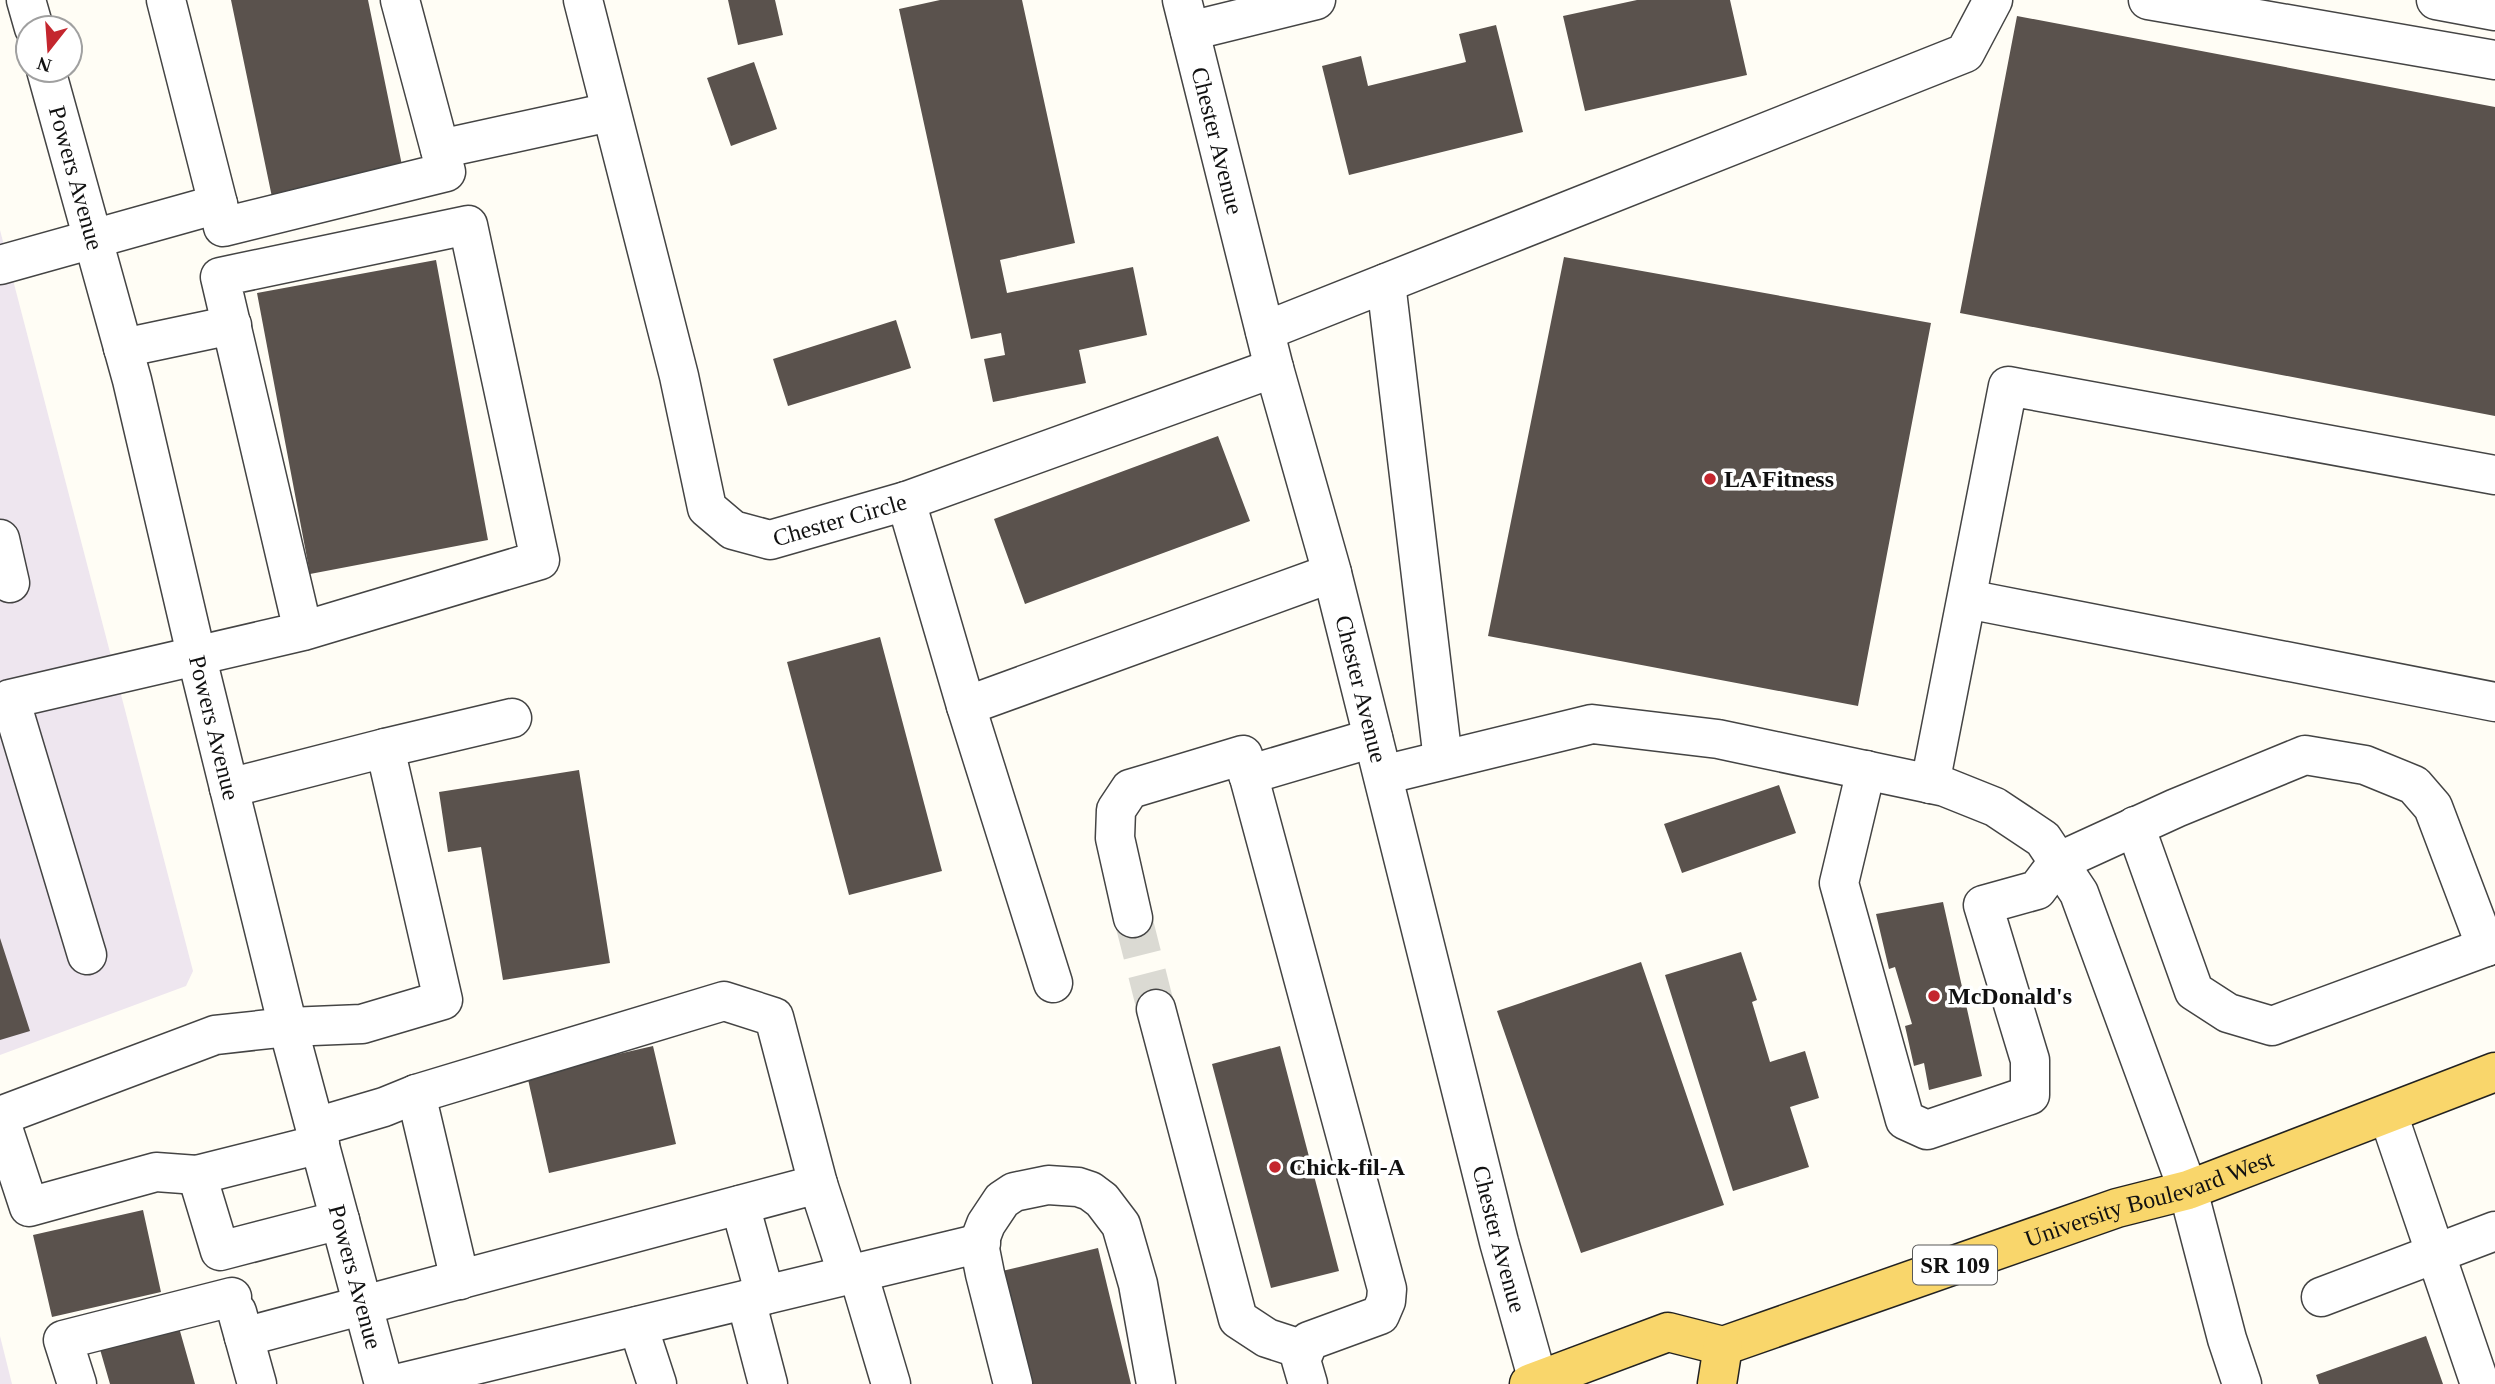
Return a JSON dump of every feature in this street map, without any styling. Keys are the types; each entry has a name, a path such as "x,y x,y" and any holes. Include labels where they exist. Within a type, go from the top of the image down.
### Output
{"main road":[{"name":"University Boulevard West","path":"1723,1346 2117,1208 2189,1190 2495,1072"},
{"path":"1536,1383 1668,1332 1723,1346 1717,1384"}],"street":[{"path":"166,0 223,227 446,172 400,0"},
{"name":"Chester Circle","path":"583,0 678,376 707,508 733,530 770,540 906,501 1274,368"},
{"path":"1265,331 1965,54 1993,0"},
{"path":"2148,0 2495,60"},
{"path":"2436,0 2495,11"},
{"path":"1186,15 1305,1"},
{"name":"Chester Avenue","path":"1186,15 1274,368 1332,573 1536,1383"},
{"name":"Powers Avenue","path":"50,84 123,348 288,1027 384,1384"},
{"path":"440,149 610,112"},
{"path":"0,265 218,204"},
{"path":"87,955 10,699 303,631 540,561 468,225 220,277 303,631"},
{"path":"1385,284 1443,760"},
{"path":"123,348 232,325"},
{"path":"1930,784 2008,386 2495,475"},
{"path":"906,501 1053,983"},
{"path":"0,539 10,583"},
{"path":"967,706 1332,573"},
{"path":"1967,599 2495,702"},
{"path":"229,788 512,718"},
{"path":"1383,775 1592,724 1718,739 1945,787 1995,807 2043,839 2079,893 2189,1190 2227,1339 2242,1384"},
{"path":"1248,775 1373,738"},
{"path":"385,748 443,1000 362,1024 288,1027 215,1035 0,1117 29,1207 156,1172 197,1175 318,1135 416,1094 724,1001 774,1017 818,1184 891,1384"},
{"path":"1133,918 1115,838 1116,810 1130,789 1243,755 1387,1289 1380,1315 1309,1341 1306,1367"},
{"path":"1866,770 1839,883 1905,1120 1927,1130 2030,1096 2030,1060 1983,905 2037,890 2058,862 2135,826 2305,755 2365,765 2414,785 2433,807 2490,944 2272,1026 2228,1013 2194,991 2135,826"},
{"path":"1156,1009 1238,1319 1306,1367"},
{"path":"416,1094 460,1280"},
{"path":"2388,1114 2480,1384"},
{"path":"197,1175 257,1384"},
{"path":"244,1336 818,1184"},
{"path":"1013,1384 985,1274 981,1243 986,1224 1002,1200 1014,1192 1048,1185 1077,1187 1090,1191 1102,1200 1121,1225 1128,1246 1156,1384"},
{"path":"740,1205 768,1384"},
{"path":"220,1251 340,1220"},
{"path":"2321,1297 2495,1231"},
{"path":"397,1384 981,1243"},
{"path":"77,1384 64,1340 232,1297"},
{"path":"638,1326 657,1384"}],"shaded area":[{"path":"0,230 193,971 186,986 0,1055"},
{"path":"0,1336 12,1384 0,1384"}],"building":[{"path":"231,0 368,0 404,175 273,202"},
{"path":"728,0 775,0 783,35 738,45"},
{"path":"940,0 1022,0 1075,243 1000,260 1007,293 1133,267 1147,335 1079,350 1086,383 993,402 984,359 1005,355 1001,333 971,339 899,9"},
{"path":"1637,0 1730,0 1747,75 1585,111 1563,16"},
{"path":"2017,16 2495,107 2495,416 1960,313"},
{"path":"1496,25 1523,132 1349,175 1322,66 1361,56 1368,86 1466,62 1459,34"},
{"path":"754,62 777,129 731,146 707,78"},
{"name":"LA Fitness","path":"1564,257 1931,323 1858,706 1488,636"},
{"path":"436,260 488,540 310,574 257,293"},
{"path":"896,320 911,368 788,406 773,359"},
{"path":"1218,436 1250,521 1025,604 994,519"},
{"path":"880,637 942,871 849,895 787,662"},
{"path":"579,770 610,963 503,980 481,847 448,852 439,792"},
{"path":"1779,785 1796,833 1682,873 1664,824"},
{"name":"McDonald's","path":"1943,902 1982,1076 1929,1090 1924,1063 1914,1066 1905,1026 1912,1024 1895,967 1889,969 1876,914"},
{"path":"0,938 30,1031 0,1040"},
{"path":"1741,952 1757,1000 1752,1002 1770,1062 1805,1051 1819,1098 1790,1107 1809,1167 1733,1191 1665,975"},
{"path":"1641,962 1724,1205 1581,1253 1497,1011"},
{"path":"653,1046 676,1144 549,1173 527,1075"},
{"name":"Chick-fil-A","path":"1280,1046 1339,1271 1271,1288 1212,1064"},
{"path":"143,1210 161,1292 52,1317 33,1235"},
{"path":"1098,1248 1131,1384 1025,1384 998,1272"},
{"path":"176,1317 195,1384 110,1384 97,1339"},
{"path":"2426,1336 2443,1384 2319,1384 2316,1375"}],"tunnel":[{"path":"1133,918 1156,1009"}],"place":[{"name":"LA Fitness","path":"1710,479"},
{"name":"McDonald's","path":"1934,996"},
{"name":"Chick-fil-A","path":"1275,1167"}]}
